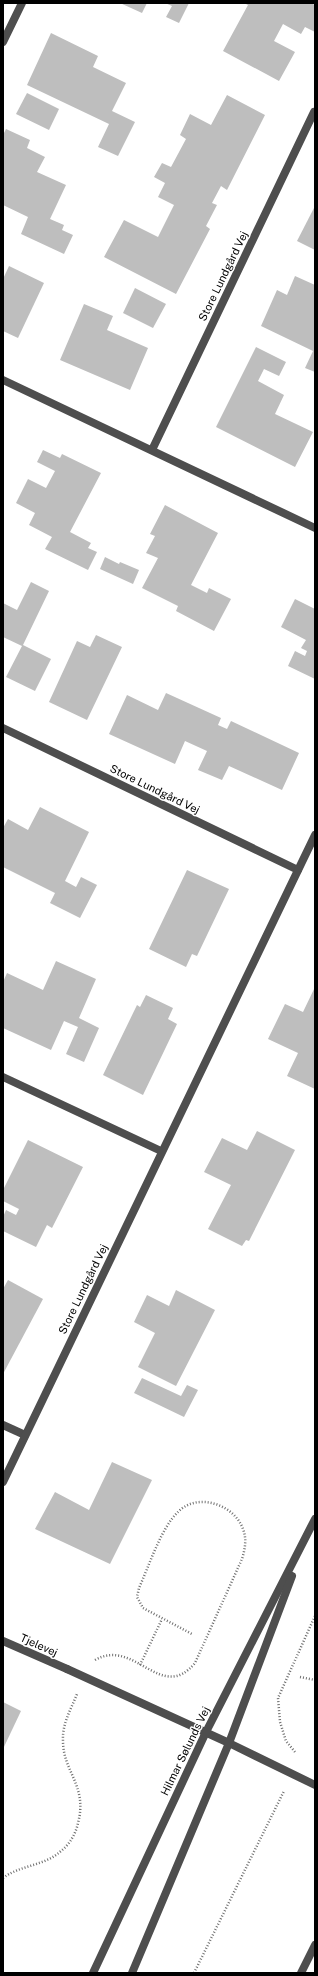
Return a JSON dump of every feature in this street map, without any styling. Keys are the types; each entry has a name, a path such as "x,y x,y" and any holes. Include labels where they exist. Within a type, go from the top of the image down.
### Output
{"street":[{"path":"3,42 22,3"},
{"name":"Store Lundgård Vej","path":"152,450 314,112"},
{"path":"3,380 315,528"},
{"name":"Store Lundgård Vej","path":"3,728 298,870"},
{"name":"Store Lundgård Vej","path":"3,1482 315,835"},
{"path":"3,1077 161,1152"},
{"path":"3,1425 25,1436"},
{"name":"Hilmar Sølunds Vej","path":"93,1973 206,1732 315,1519"},
{"name":"Hilmar Sølunds Vej","path":"132,1973 229,1742 305,1541"},
{"name":"Tjelevej","path":"3,1641 229,1742 315,1785"},
{"path":"301,1973 315,1945"}],"path":[{"path":"3,1878 9,1873 46,1860 62,1851 76,1834 81,1812 81,1797 62,1741 65,1721 93,1661 104,1654 118,1654 166,1677 178,1677 188,1672 195,1663 242,1559 246,1544 243,1529 235,1516 223,1506 208,1502 193,1503 179,1510 168,1522 139,1588 137,1597 143,1608 192,1634"},
{"path":"194,1973 299,1757 286,1741 280,1722 278,1698 315,1616"},
{"path":"140,1665 162,1619"},
{"path":"300,1677 315,1680"}],"building":[{"path":"120,3 147,3 142,13"},
{"path":"165,3 189,3 179,23 166,17 172,6"},
{"path":"244,3 311,3 315,5 315,32 305,27 301,34 283,24 274,41 295,52 279,81 223,51 248,5"},
{"path":"51,33 98,56 93,67 126,83 112,111 135,122 118,156 98,147 109,124 27,85"},
{"path":"27,93 59,109 49,130 16,114"},
{"path":"227,95 265,115 227,190 221,186 212,203 217,205 206,226 210,229 176,294 104,257 124,220 158,237 174,205 158,197 165,183 154,177 162,163 171,167 186,139 180,135 190,114 211,125"},
{"path":"6,129 30,140 27,148 45,157 37,172 66,185 50,219 64,225 62,230 73,235 64,254 21,234 28,217 3,205 3,135"},
{"path":"315,206 315,250 297,241"},
{"path":"9,266 44,283 18,338 3,331 3,279"},
{"path":"295,276 315,285 315,372 305,368 313,351 261,326 277,290 287,295"},
{"path":"135,288 166,304 153,328 123,313"},
{"path":"84,304 113,316 107,330 148,348 130,390 60,360"},
{"path":"256,347 286,362 279,376 264,369 258,381 284,395 275,414 313,432 295,467 216,427"},
{"path":"43,450 60,458 62,454 101,473 70,532 91,543 88,548 97,552 88,570 45,549 52,537 29,525 35,513 16,503 28,479 46,488 55,471 37,462"},
{"path":"165,505 218,533 191,585 207,593 209,588 231,599 214,631 176,611 178,606 142,588 158,558 146,553 155,536 150,534"},
{"path":"105,557 119,564 120,562 139,570 133,584 100,569"},
{"path":"31,582 49,591 23,645 51,659 35,691 6,677 22,646 3,637 3,603 17,610"},
{"path":"295,599 315,609 315,679 288,666 295,651 305,656 307,651 301,648 306,640 281,627"},
{"path":"96,635 122,647 87,720 49,702 77,641 90,647"},
{"path":"166,693 221,718 218,725 227,729 231,721 299,753 282,790 229,766 222,780 198,770 207,751 185,741 175,764 109,734 127,695 158,710"},
{"path":"40,807 89,832 65,881 76,887 81,877 97,885 80,918 50,903 55,893 3,867 3,828 8,819 28,830"},
{"path":"187,870 229,889 197,956 192,954 186,967 149,949"},
{"path":"56,961 96,979 79,1018 99,1028 84,1062 66,1054 78,1027 64,1021 51,1050 3,1028 3,982 7,973 43,990"},
{"path":"315,987 315,1089 287,1076 298,1053 268,1039 285,1004 303,1012"},
{"path":"146,995 173,1008 168,1019 177,1024 143,1095 103,1075 137,1005 140,1007"},
{"path":"257,1131 295,1150 249,1241 246,1240 242,1246 208,1229 231,1185 204,1172 222,1138 247,1150"},
{"path":"28,1140 83,1167 52,1228 47,1225 36,1247 3,1231 3,1217 6,1210 16,1215 19,1209 3,1201 3,1190"},
{"path":"8,1280 43,1299 3,1374 3,1289"},
{"path":"176,1290 215,1310 176,1386 138,1367 155,1333 134,1322 147,1295 169,1306"},
{"path":"142,1378 181,1396 187,1385 198,1390 184,1417 134,1393"},
{"path":"112,1462 152,1480 110,1564 35,1529 55,1492 89,1510"},
{"path":"3,1702 21,1711 3,1749"}]}
